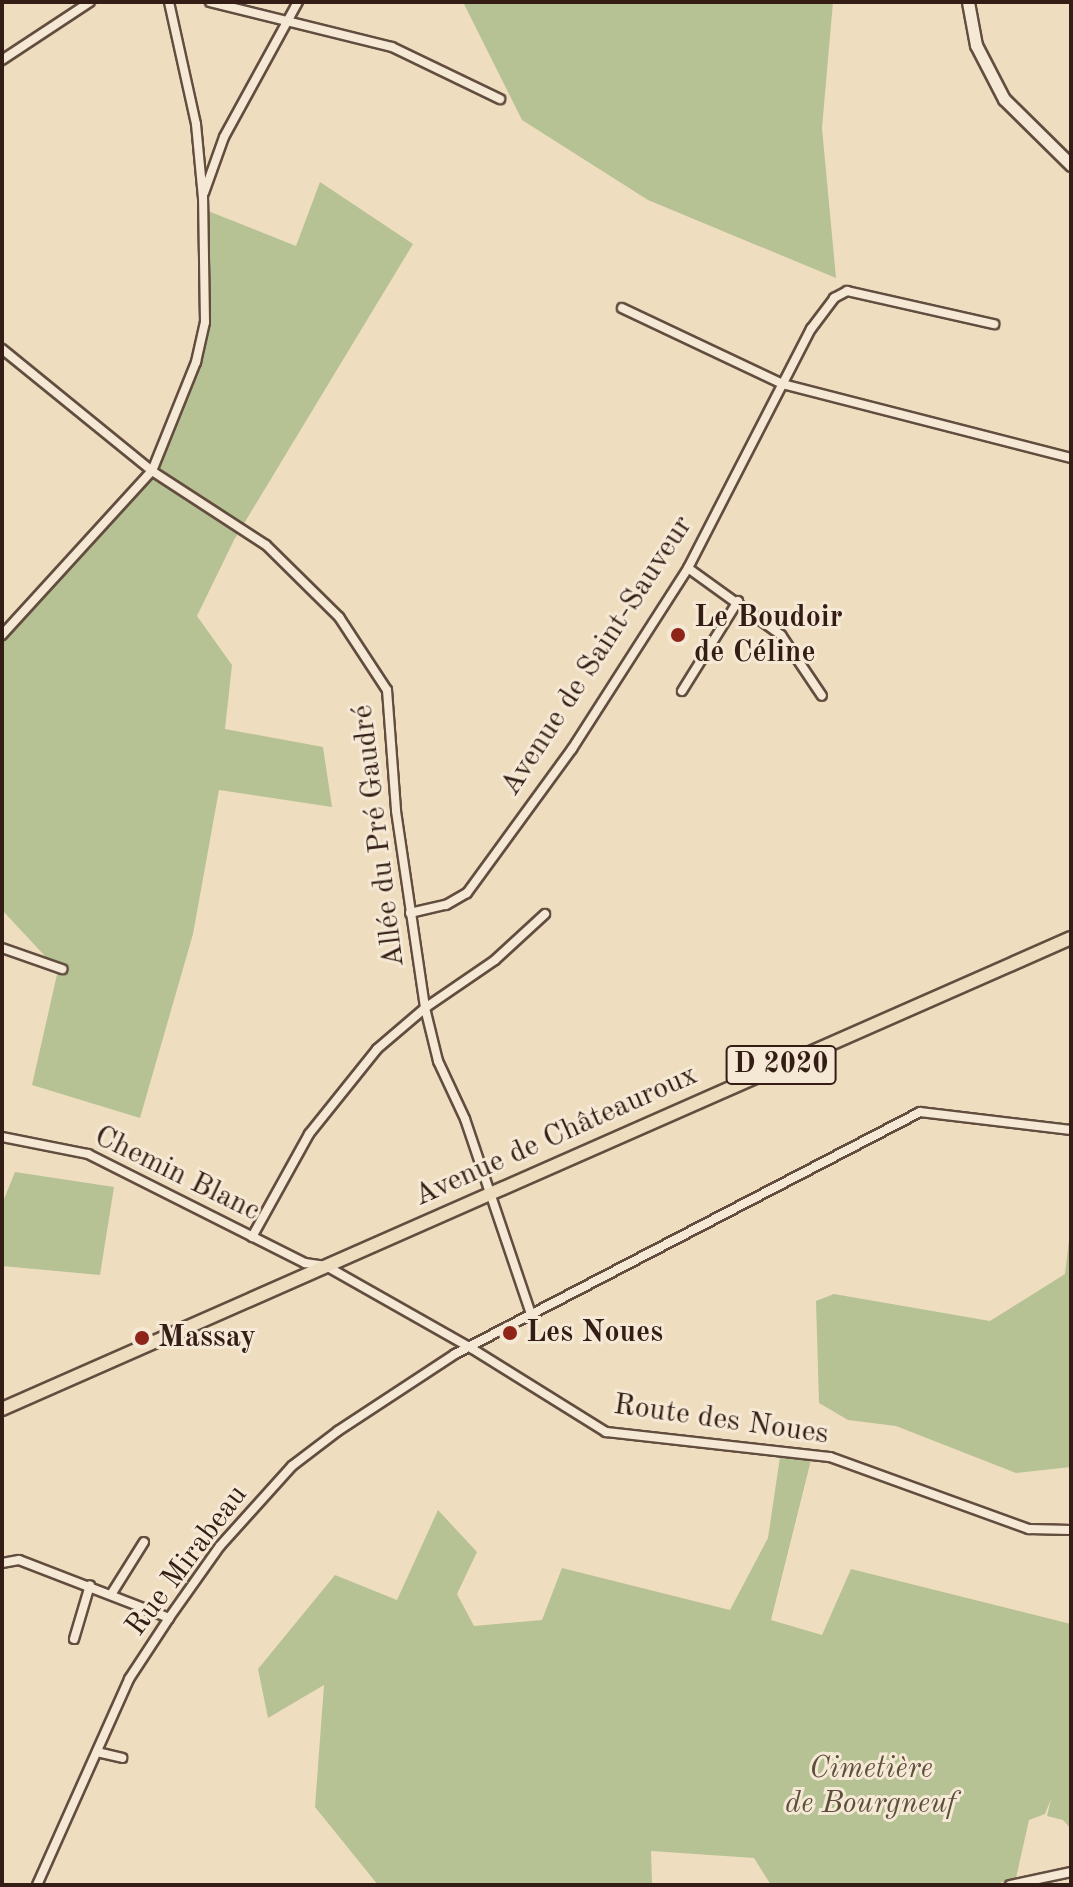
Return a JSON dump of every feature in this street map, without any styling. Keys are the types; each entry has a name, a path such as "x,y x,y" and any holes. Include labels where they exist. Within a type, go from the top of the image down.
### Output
{"main road":[{"name":"Avenue de Châteauroux","path":"326,1266 1071,938"},
{"name":"D 2020","path":"2,1409 326,1266"}],"street":[{"path":"2,60 90,2"},
{"path":"2,635 152,471 192,374 205,322 203,198 196,124 169,2"},
{"path":"210,2 287,18 392,47 500,99"},
{"path":"203,198 224,137 298,2"},
{"path":"968,2 976,45 1004,99 1071,165"},
{"name":"Avenue de Saint-Sauveur","path":"410,913 446,905 467,893 572,749 688,568 811,329 834,298 847,291 994,324"},
{"path":"622,308 783,384 1071,458"},
{"name":"Allée du Pré Gaudré","path":"2,349 152,471 266,545 339,617 387,690 410,913 425,1008 438,1061 491,1194 532,1317"},
{"path":"688,568 738,601 781,635 822,696"},
{"path":"682,691 738,601"},
{"path":"252,1237 329,1105 377,1049 425,1008 495,960 545,914"},
{"path":"2,948 62,969"},
{"name":"Rue Mirabeau","path":"37,1885 129,1679 220,1546 292,1466 442,1362 920,1112 1071,1130"},
{"name":"Chemin Blanc","path":"2,1137 88,1154 305,1263 326,1266 471,1348"},
{"name":"Route des Noues","path":"471,1348 606,1432 830,1457 1029,1529 1071,1530"},
{"path":"112,1593 144,1542"},
{"path":"2,1563 19,1560 112,1593 169,1618"},
{"path":"74,1639 90,1585"},
{"path":"97,1752 122,1758"},
{"path":"1010,1885 1071,1872"}],"green space":[{"path":"463,2 833,2 822,128 836,278 648,200 522,120"},
{"path":"320,182 413,244 234,540 197,616 232,665 225,729 323,747 332,807 219,790 193,934 140,1118 32,1085 58,970 2,910 2,636 139,492 169,437 204,323 203,209 296,246"},
{"path":"15,1172 114,1187 100,1275 2,1266 2,1204"},
{"path":"1071,1223 1071,1467 1016,1473 896,1426 848,1420 819,1403 816,1301 834,1294 990,1321 1065,1274"},
{"name":"Cimetière de Bourgneuf","path":"780,1457 811,1460 771,1620 822,1635 851,1569 1071,1624 1071,1829 1063,1820 1047,1816 1051,1799 1045,1814 1029,1820 1016,1878 992,1885 771,1885 754,1858 651,1851 652,1883 647,1885 378,1885 315,1807 324,1685 268,1718 258,1669 335,1575 397,1600 438,1510 477,1552 457,1594 474,1626 542,1620 562,1568 730,1610 768,1538"}],"place":[{"name":"Le Boudoir de Céline","path":"678,635"},
{"name":"Les Noues","path":"510,1333"},
{"name":"Massay","path":"142,1338"}]}
